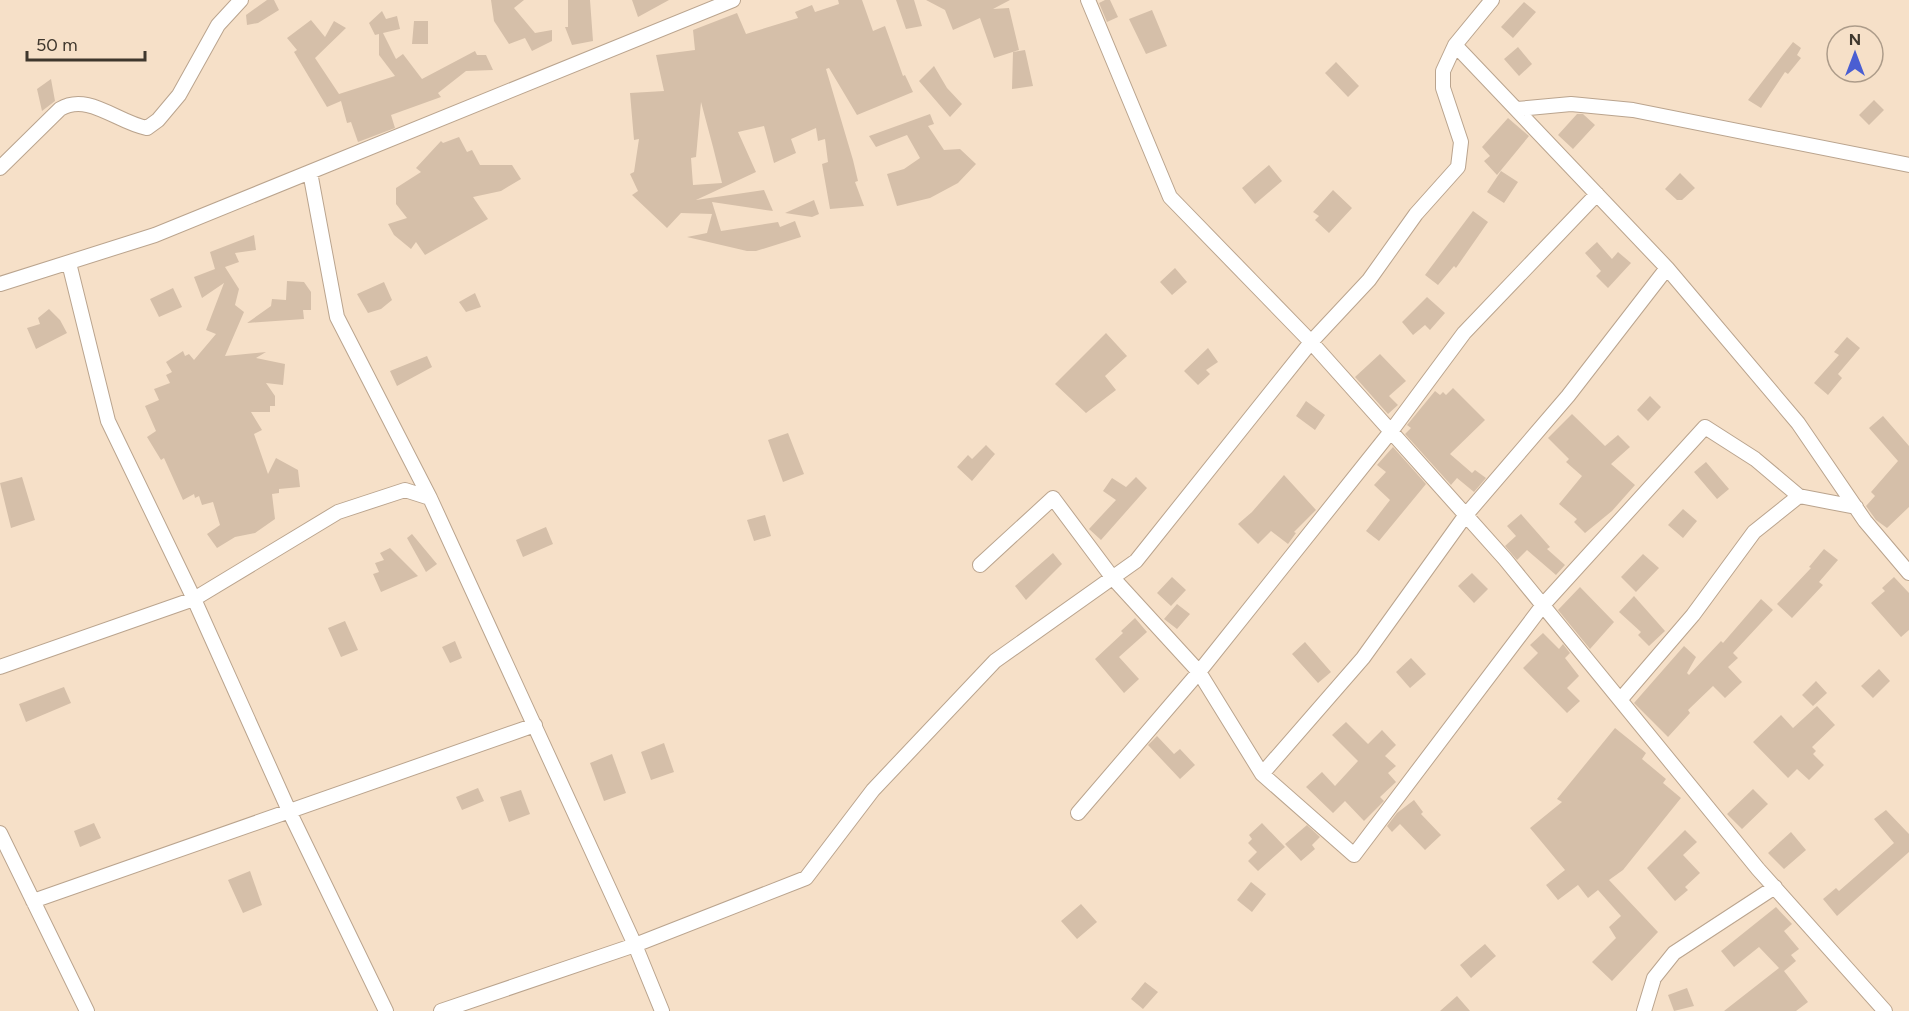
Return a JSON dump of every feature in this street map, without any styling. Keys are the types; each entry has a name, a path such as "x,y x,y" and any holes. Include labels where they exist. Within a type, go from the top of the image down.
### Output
{"street":[{"path":"0,168 60,109 68,104 84,103 134,126 147,128 179,95 218,25 241,0"},
{"path":"0,284 154,235 733,0"},
{"path":"1088,0 1170,198 1311,342 1392,430 1543,605 1774,887 1885,1011"},
{"path":"441,1011 635,945 806,878 873,790 995,661 1136,561 1311,342 1369,280 1416,214 1458,167 1461,142 1443,88 1443,72 1455,45 1492,0"},
{"path":"1455,45 1667,268 1798,423 1856,507 1909,573"},
{"path":"1517,109 1571,104 1633,110 1909,165"},
{"path":"310,172 337,317 430,498 635,945 662,1011"},
{"path":"1078,813 1198,672 1392,430 1464,333 1597,194"},
{"path":"69,263 108,421 194,599 290,813 386,1011"},
{"path":"1262,774 1363,658 1465,516 1568,396 1667,268"},
{"path":"980,565 1053,498 1112,577 1198,672 1262,774 1354,855 1543,605 1705,427 1755,459 1798,496 1856,507"},
{"path":"0,667 194,599 338,512 405,490 430,498"},
{"path":"1620,700 1693,615 1754,532 1798,496"},
{"path":"33,901 290,813 414,765 535,725"},
{"path":"0,833 87,1011"},
{"path":"1644,1011 1654,978 1674,953 1774,887"}],"building":[{"path":"267,0 274,0 279,10 258,23 247,25 246,15"},
{"path":"491,0 524,0 514,8 535,33 552,30 552,41 532,51 525,38 509,44 494,21"},
{"path":"568,0 590,0 593,41 572,45 565,27 568,27"},
{"path":"632,0 669,0 638,17"},
{"path":"838,0 862,0 873,31 885,26 903,76 905,75 913,92 857,115 829,68 826,69 853,160 858,181 855,182 864,206 830,209 822,164 828,162 825,139 818,141 816,128 791,139 796,153 774,163 764,126 738,132 756,172 696,200 764,190 773,211 712,202 721,231 778,222 780,227 795,221 801,237 756,251 747,251 687,237 707,233 712,214 681,213 667,228 632,195 638,191 630,174 634,172 639,139 634,140 630,93 664,91 656,55 695,50 693,30 737,13 746,34 798,18 795,12 812,5 815,12 839,4","holes":["701,102 722,183 693,185 691,158 696,157"]},
{"path":"896,0 914,0 922,26 906,29"},
{"path":"926,0 1010,0 993,9 1009,8 1019,50 994,58 980,18 953,30 945,10"},
{"path":"1110,0 1118,17 1107,22 1099,3"},
{"path":"1524,2 1536,12 1513,38 1501,27"},
{"path":"1152,10 1167,46 1146,54 1129,19"},
{"path":"382,11 386,19 397,16 400,29 383,33 396,59 403,54 422,79 475,51 477,55 486,55 493,70 466,71 438,93 441,97 391,115 395,128 358,142 351,122 347,123 341,101 327,107 294,52 297,50 287,38 311,20 325,37 334,21 346,28 315,58 339,94 395,76 379,55 379,34 375,35 369,23"},
{"path":"414,21 428,21 428,44 412,44"},
{"path":"1793,42 1801,48 1797,55 1801,58 1788,74 1785,72 1761,108 1748,100"},
{"path":"1518,47 1532,64 1519,76 1504,59"},
{"path":"1025,50 1033,86 1012,89 1013,52"},
{"path":"1336,62 1359,86 1348,97 1325,73"},
{"path":"934,66 947,88 962,104 950,117 919,81"},
{"path":"51,79 55,101 42,111 37,89"},
{"path":"1874,100 1884,110 1869,125 1859,115"},
{"path":"930,114 934,124 928,126 944,150 960,149 976,164 958,183 930,198 897,206 887,174 904,169 920,158 907,135 876,147 869,136"},
{"path":"1577,114 1583,114 1595,125 1573,149 1558,135"},
{"path":"1508,118 1529,136 1497,175 1484,161 1490,156 1482,147"},
{"path":"459,137 467,152 472,150 480,165 512,165 521,179 501,191 473,197 488,219 425,255 416,242 411,249 394,235 388,224 407,218 396,204 396,188 421,172 416,168 441,141 443,143"},
{"path":"1269,165 1282,181 1255,204 1242,188"},
{"path":"1501,171 1518,182 1504,203 1487,192"},
{"path":"1680,173 1695,188 1682,200 1677,200 1665,189"},
{"path":"1333,190 1352,208 1329,233 1315,220 1319,216 1313,212"},
{"path":"814,200 819,214 812,217 785,213"},
{"path":"1473,211 1488,222 1456,268 1454,266 1438,285 1425,275"},
{"path":"254,235 256,250 235,253 239,262 225,267 239,289 235,305 244,312 225,356 266,352 256,358 285,364 283,385 266,383 275,396 275,406 270,406 270,412 251,412 262,430 254,434 268,474 276,458 298,470 300,487 279,489 279,493 272,494 275,519 255,533 235,537 217,548 207,534 220,525 213,502 202,505 199,496 195,498 194,494 183,500 164,458 161,460 147,437 156,431 145,406 159,400 154,389 170,383 166,375 172,372 166,362 183,351 185,356 189,354 194,360 216,334 206,330 224,283 202,298 194,277 215,269 210,252"},
{"path":"1597,242 1612,259 1618,252 1631,263 1608,288 1596,276 1601,271 1585,253"},
{"path":"1175,268 1187,282 1172,295 1160,282"},
{"path":"287,281 304,282 311,292 311,310 303,310 304,319 247,323 271,306 272,299 286,300"},
{"path":"384,282 392,300 381,309 368,313 357,294"},
{"path":"173,288 182,307 159,317 150,299"},
{"path":"475,293 481,307 466,312 459,302"},
{"path":"1427,297 1445,313 1430,330 1425,325 1413,335 1402,322"},
{"path":"49,309 60,320 67,333 36,349 27,328 40,324 38,318"},
{"path":"1106,333 1127,356 1105,376 1116,390 1086,413 1055,384"},
{"path":"1847,337 1860,348 1838,374 1842,378 1828,395 1814,383 1839,355 1834,352"},
{"path":"1208,348 1218,362 1206,370 1210,374 1198,385 1184,371"},
{"path":"1380,354 1406,381 1389,396 1398,405 1388,414 1355,377"},
{"path":"427,356 432,367 397,386 390,371"},
{"path":"1453,388 1485,420 1450,454 1472,473 1475,470 1486,478 1474,492 1457,478 1451,485 1405,434 1411,428 1407,425 1435,391 1440,395 1443,392 1446,395"},
{"path":"1650,396 1661,407 1648,421 1637,410"},
{"path":"1306,401 1325,415 1315,430 1296,416"},
{"path":"1572,414 1605,446 1618,435 1630,447 1611,464 1635,485 1612,511 1585,533 1574,522 1577,519 1559,504 1582,476 1566,462 1569,459 1548,438"},
{"path":"1883,416 1909,446 1909,507 1887,528 1876,520 1866,506 1875,496 1871,492 1898,461 1869,428"},
{"path":"788,433 804,474 783,482 768,440"},
{"path":"986,445 995,454 972,481 957,467 968,455 972,459"},
{"path":"1393,447 1426,484 1379,541 1366,531 1390,500 1374,485 1386,472 1377,465"},
{"path":"1706,462 1729,489 1717,499 1694,472"},
{"path":"1284,475 1316,510 1294,532 1296,533 1288,544 1271,531 1258,544 1238,524 1252,512"},
{"path":"22,477 35,520 11,528 0,483"},
{"path":"1136,477 1147,488 1101,540 1089,529 1116,500 1103,491 1112,478 1126,487"},
{"path":"1683,509 1697,521 1683,538 1668,525"},
{"path":"1521,514 1550,547 1547,549 1565,565 1556,575 1527,550 1517,560 1505,546 1516,536 1507,526"},
{"path":"765,515 771,536 754,541 747,520"},
{"path":"546,527 553,544 523,557 516,540"},
{"path":"412,534 437,564 426,572 407,538"},
{"path":"390,548 418,576 381,592 373,574 379,572 375,563 384,560 380,553"},
{"path":"1824,549 1838,560 1819,582 1823,585 1792,618 1777,604 1811,568 1809,567"},
{"path":"1053,553 1062,564 1026,600 1015,586"},
{"path":"1643,554 1659,568 1636,592 1621,577"},
{"path":"1472,573 1488,589 1474,603 1458,586"},
{"path":"1172,577 1186,590 1171,606 1157,593"},
{"path":"1894,577 1909,593 1909,630 1901,637 1871,603 1885,591 1882,588"},
{"path":"1580,587 1614,622 1590,649 1558,610"},
{"path":"1634,596 1665,631 1649,646 1638,635 1641,632 1619,612"},
{"path":"1761,599 1773,610 1733,653 1738,658 1728,667 1742,682 1725,698 1713,686 1688,710 1690,713 1668,737 1634,703 1684,646 1696,657 1687,673 1689,675 1721,641 1723,643"},
{"path":"1177,604 1190,614 1177,629 1164,619"},
{"path":"1135,618 1147,632 1119,657 1139,679 1124,693 1095,659 1123,633 1121,631"},
{"path":"345,621 358,650 341,657 328,628"},
{"path":"1543,633 1559,649 1563,644 1570,653 1565,658 1579,676 1567,688 1580,701 1567,713 1523,668 1538,653 1530,645"},
{"path":"455,641 462,658 450,663 442,647"},
{"path":"1305,642 1331,672 1318,683 1292,654"},
{"path":"1411,658 1426,674 1410,688 1396,672"},
{"path":"1879,669 1890,681 1873,698 1861,686"},
{"path":"1816,681 1827,693 1813,706 1802,695"},
{"path":"64,687 71,703 26,722 19,704"},
{"path":"1817,706 1835,725 1812,747 1816,751 1813,754 1824,765 1809,780 1797,769 1788,778 1753,742 1781,715 1793,728"},
{"path":"1346,722 1368,744 1382,730 1396,745 1385,756 1396,766 1388,773 1396,782 1380,797 1384,801 1364,821 1345,801 1333,813 1306,787 1322,772 1335,786 1358,761 1332,735"},
{"path":"1615,728 1646,753 1642,759 1666,779 1663,783 1681,798 1623,870 1609,880 1658,932 1612,981 1592,962 1616,938 1609,927 1621,916 1598,890 1588,898 1578,885 1558,900 1546,885 1565,870 1530,828 1562,802 1557,799"},
{"path":"1157,736 1174,754 1180,749 1195,765 1180,779 1148,745"},
{"path":"664,743 674,772 651,780 641,752"},
{"path":"612,754 626,793 604,801 590,763"},
{"path":"478,788 484,801 462,810 456,797"},
{"path":"1753,789 1768,804 1742,829 1727,814"},
{"path":"521,790 530,814 509,822 500,797"},
{"path":"1414,800 1423,812 1421,814 1441,835 1425,850 1400,824 1392,832 1387,826 1397,813"},
{"path":"1886,810 1909,834 1909,852 1837,916 1823,899 1836,888 1839,891 1894,843 1874,819"},
{"path":"94,823 101,838 80,847 74,831"},
{"path":"1262,823 1285,847 1258,871 1248,861 1257,852 1248,843 1252,839 1249,835"},
{"path":"1307,825 1320,837 1312,845 1315,849 1301,861 1285,844"},
{"path":"1685,830 1697,842 1683,855 1700,873 1685,887 1688,890 1675,901 1647,868"},
{"path":"1791,832 1806,850 1784,869 1768,853"},
{"path":"250,871 262,905 243,913 228,880"},
{"path":"1251,882 1266,894 1252,912 1237,900"},
{"path":"1081,904 1097,922 1077,939 1061,921"},
{"path":"1776,907 1792,924 1784,931 1799,949 1791,955 1796,961 1784,971 1808,1002 1796,1011 1724,1011 1779,968 1759,947 1734,967 1721,951"},
{"path":"1485,944 1496,956 1471,978 1460,965"},
{"path":"1145,982 1158,992 1143,1009 1131,999"},
{"path":"1687,988 1694,1006 1674,1011 1668,995"},
{"path":"1457,996 1470,1011 1440,1011"}]}
